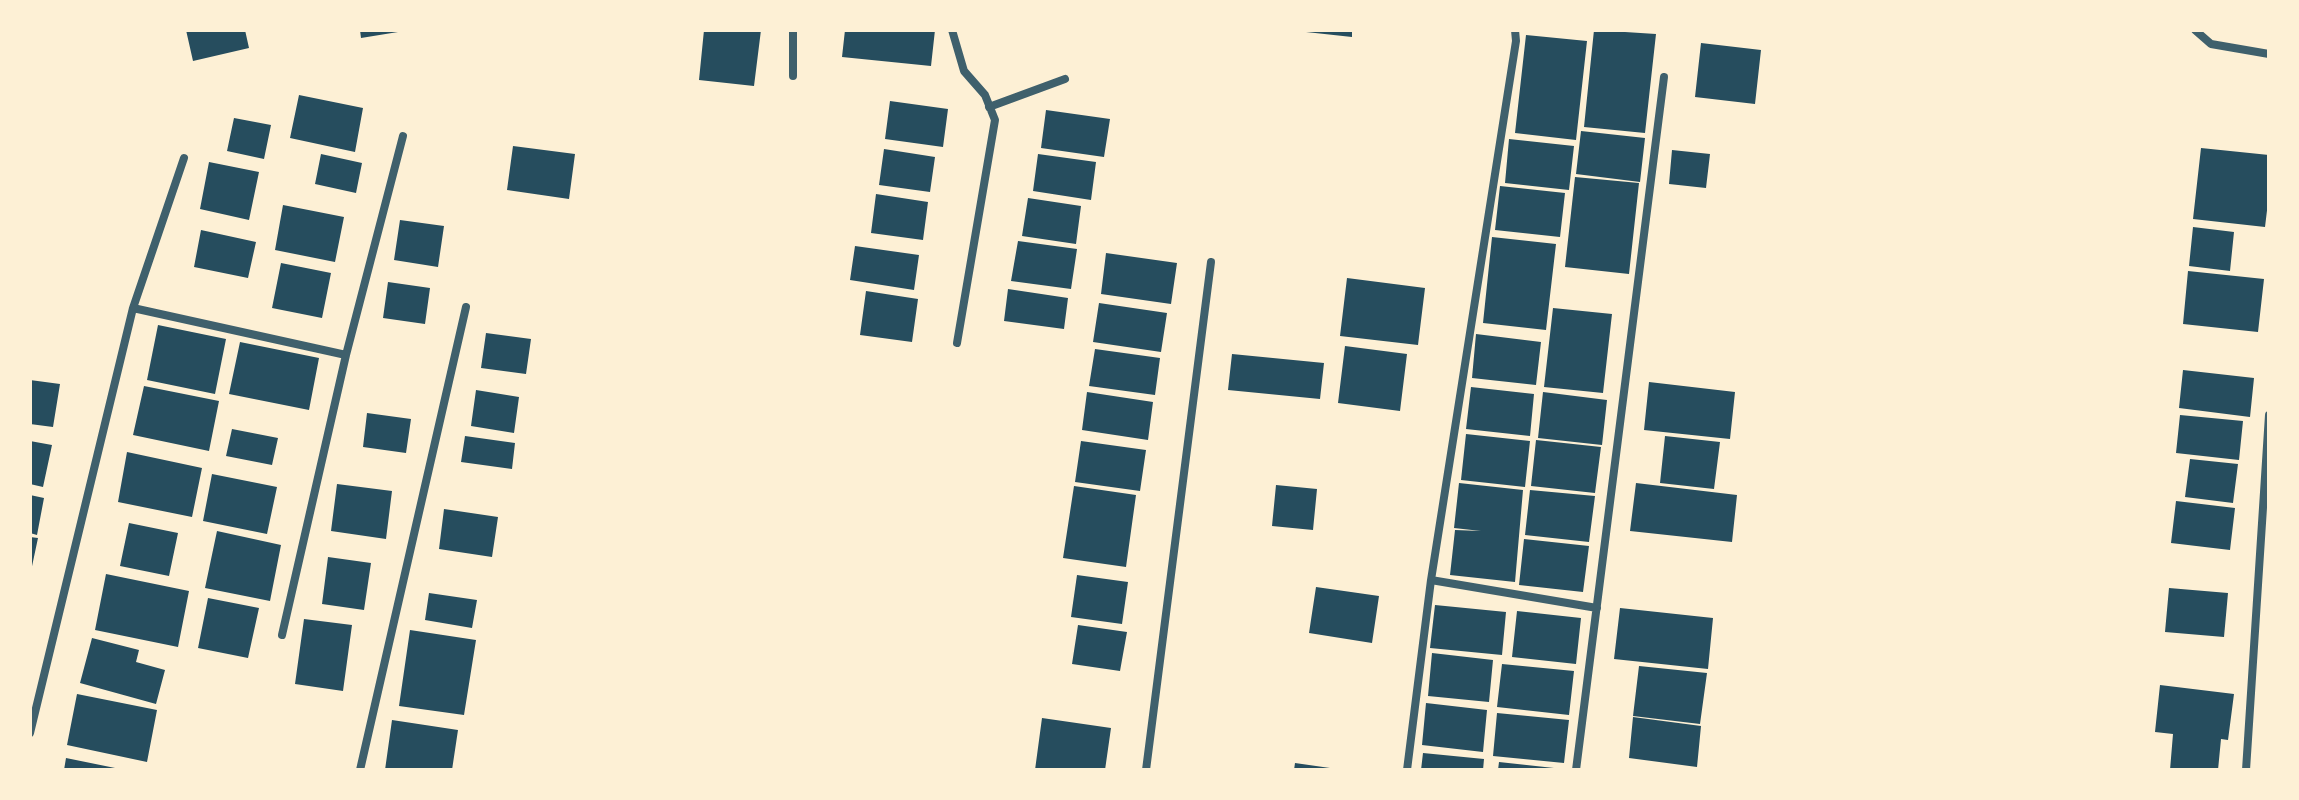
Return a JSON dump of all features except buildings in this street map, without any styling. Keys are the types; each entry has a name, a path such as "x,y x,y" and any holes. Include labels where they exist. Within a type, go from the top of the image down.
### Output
{"street":[{"path":"793,30 793,76"},
{"path":"952,30 964,71 985,95 995,120 957,343"},
{"path":"1407,770 1431,580 1516,41 1515,30"},
{"path":"2195,30 2211,44 2269,54"},
{"path":"1576,770 1664,77"},
{"path":"989,107 1065,79"},
{"path":"282,635 346,355 403,136"},
{"path":"30,733 133,308 184,158"},
{"path":"1146,770 1211,262"},
{"path":"360,770 466,307"},
{"path":"133,308 346,355"},
{"path":"2246,770 2269,415"},
{"path":"1431,580 1597,608"}]}
